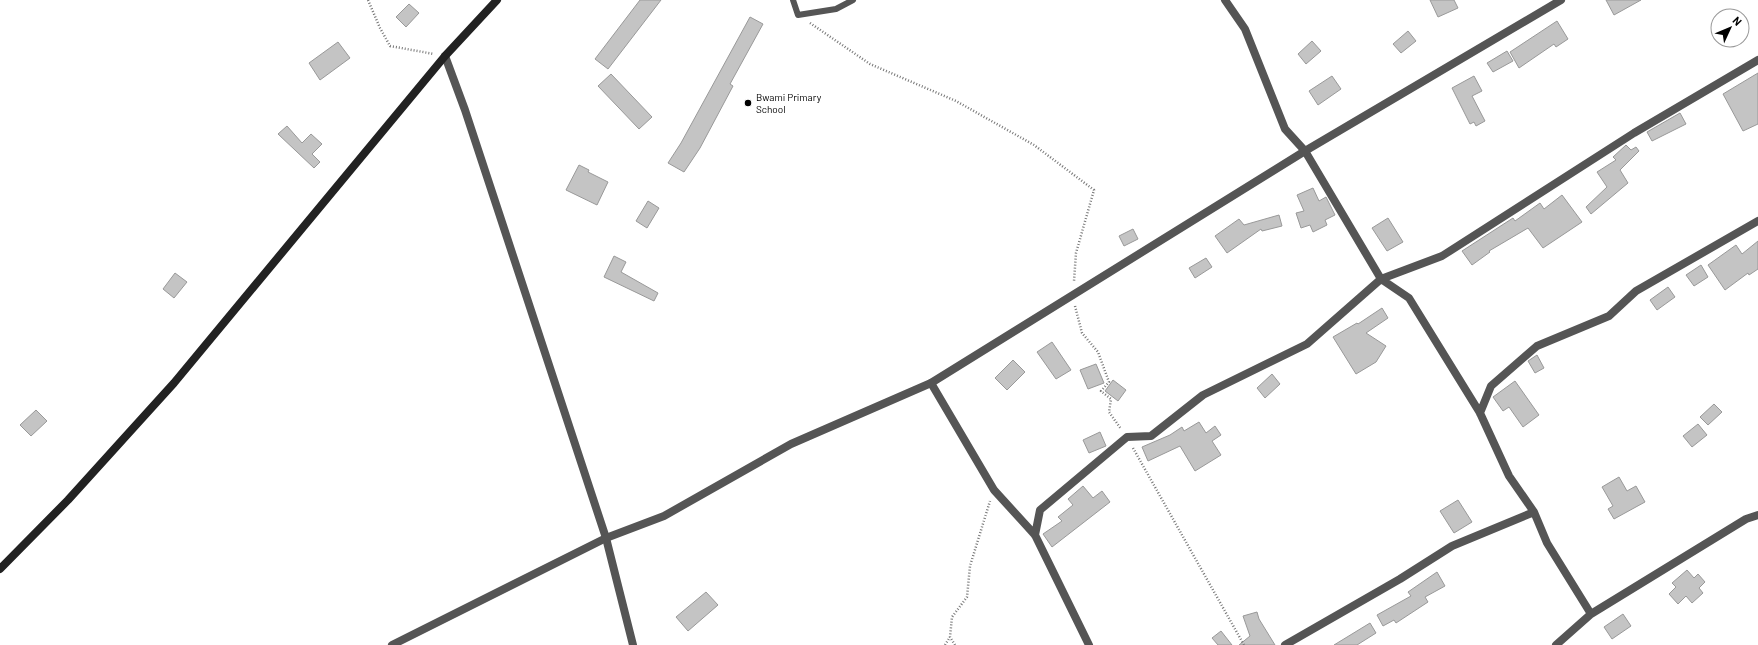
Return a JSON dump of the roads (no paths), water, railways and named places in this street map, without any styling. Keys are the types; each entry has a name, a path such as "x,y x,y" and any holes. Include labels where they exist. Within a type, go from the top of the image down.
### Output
{"main road":[{"path":"0,569 68,500 174,383 445,56 497,0"}],"street":[{"path":"1225,0 1245,30 1285,129 1305,151 1381,279 1409,298 1480,413 1509,476 1534,512 1547,543 1590,614"},
{"path":"392,645 606,538 664,516 791,444 931,383 1305,151 1561,0"},
{"path":"445,56 465,110 606,538 632,645"},
{"path":"1035,535 1040,510 1127,437 1151,436 1203,395 1307,344 1381,279 1442,256 1634,133 1758,60"},
{"path":"1480,413 1490,386 1537,346 1609,316 1636,291 1758,221"},
{"path":"931,383 994,490 1035,535 1089,645"},
{"path":"1285,645 1400,579 1452,546 1534,512"},
{"path":"1556,645 1590,614 1746,518 1758,515"}],"lane":[{"path":"793,0 798,15 836,9 853,0"}],"place":[{"name":"Bwami Primary School","path":"748,103"}]}
